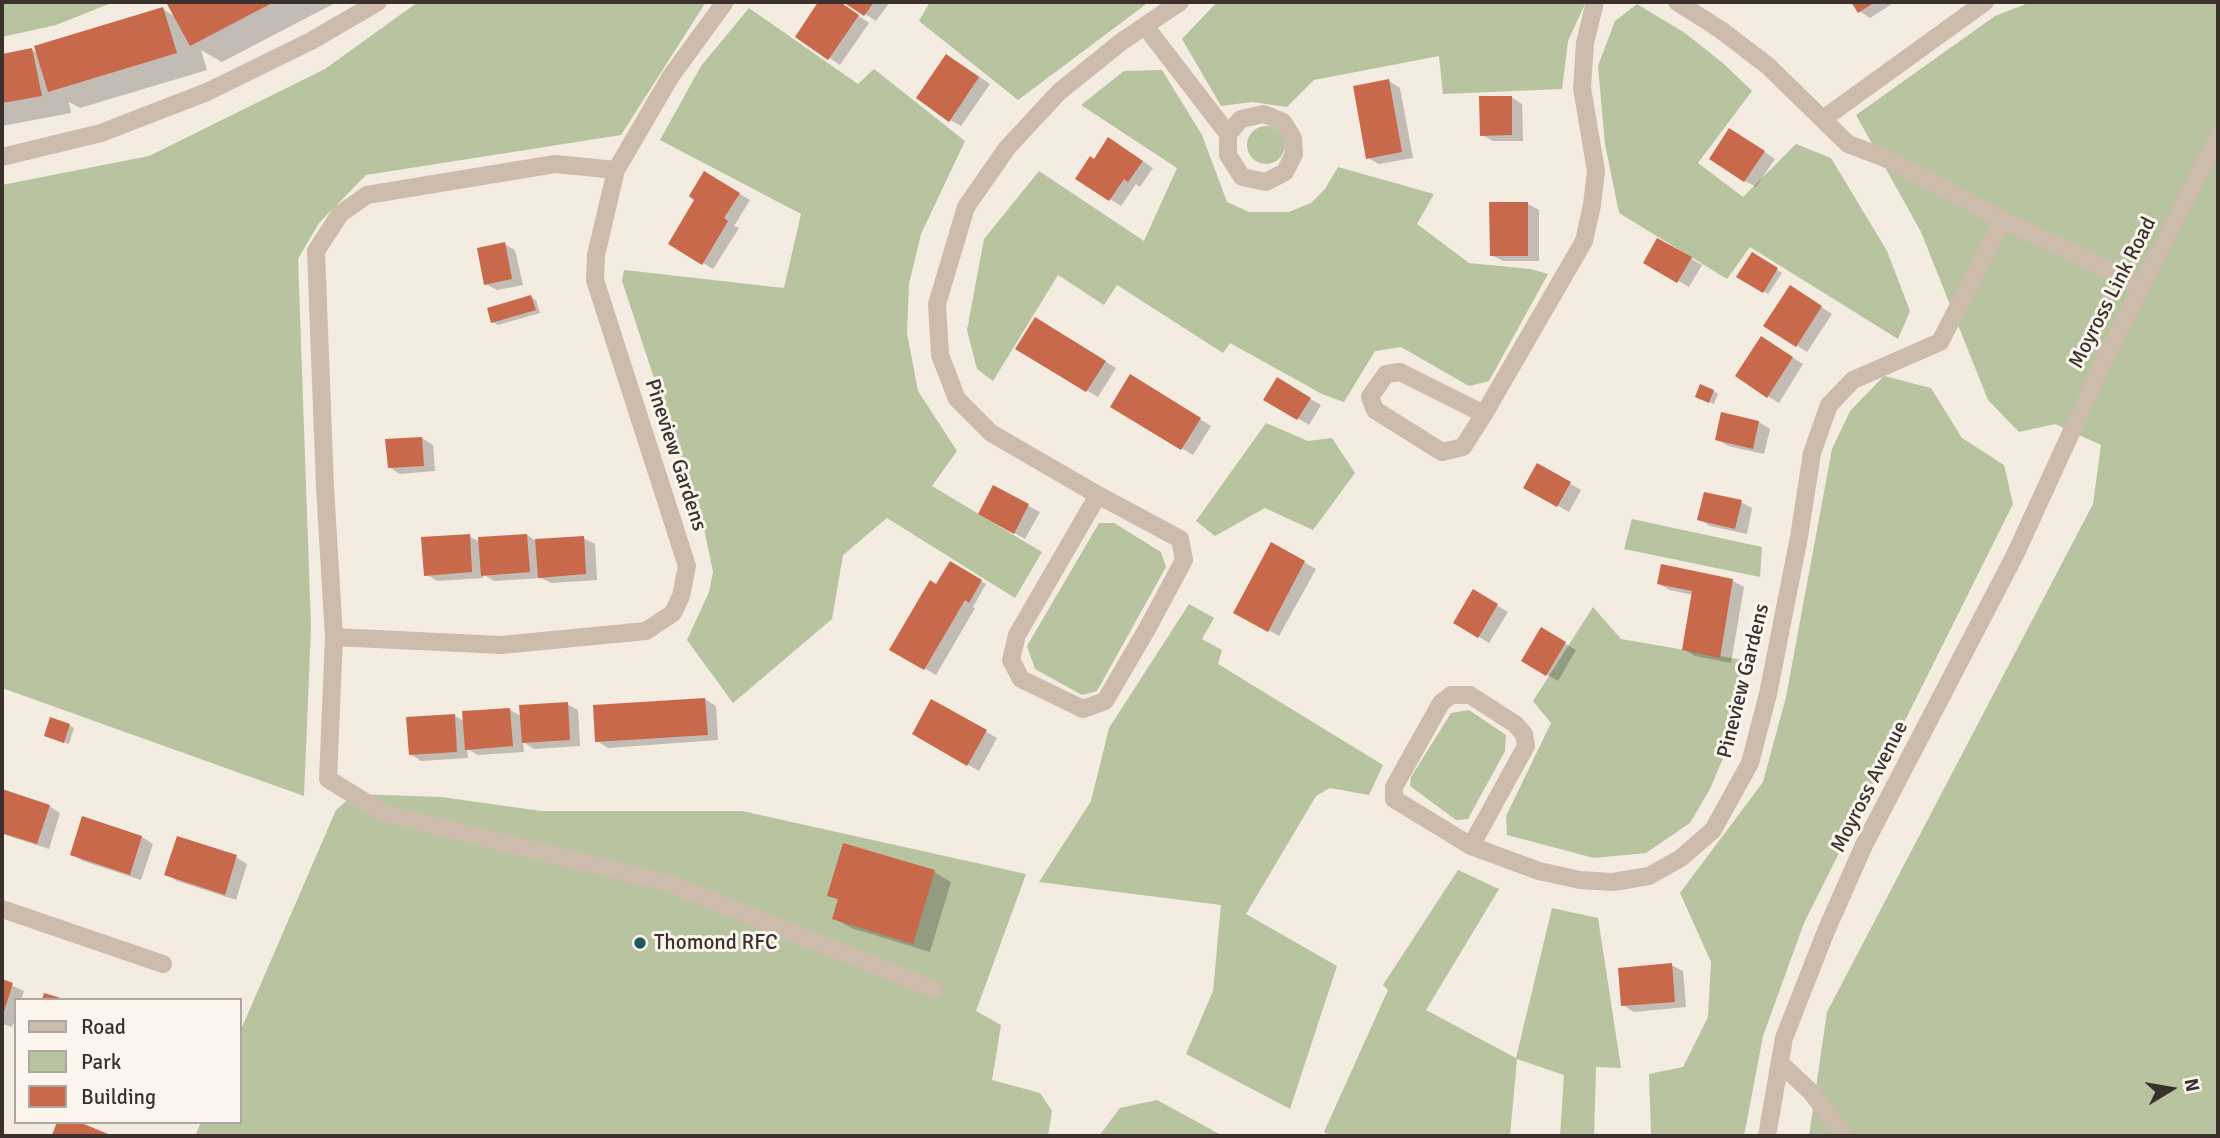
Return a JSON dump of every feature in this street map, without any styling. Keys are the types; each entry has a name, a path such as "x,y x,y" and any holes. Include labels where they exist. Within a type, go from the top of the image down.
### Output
{"street":[{"path":"2,157 102,133 207,92 311,41 378,2"},
{"name":"Pineview Gardens","path":"334,637 501,645 646,631 673,613 681,596 687,566 594,279 596,255 616,170 671,76 725,2"},
{"path":"1098,495 1017,635 1011,660 1021,679 1083,709 1105,701 1184,560 1180,539 991,433 957,399 940,355 937,304 966,207 1007,148 1059,92 1121,42 1180,2"},
{"path":"1484,414 1399,372 1386,374 1370,397 1375,410 1442,452 1463,447 1484,414 1584,241 1596,171 1582,88 1585,43 1595,2"},
{"path":"1677,2 1768,65 1849,144 1885,158 2003,220 2142,286"},
{"path":"1823,119 1985,2"},
{"path":"1144,26 1228,134"},
{"name":"Moyross Link Road","path":"2053,472 2103,363 2218,136"},
{"path":"616,170 555,164 367,195 340,214 316,251 334,637 328,779 383,813 668,883 934,989"},
{"name":"Pineview Gardens","path":"1471,846 1526,746 1524,734 1515,724 1470,695 1451,695 1441,703 1394,788 1394,799 1471,846 1539,871 1580,880 1612,882 1649,876 1681,858 1713,830 1750,763 1768,694 1799,537 1812,453 1829,405 1853,380 1940,341 2003,220"},
{"name":"Moyross Avenue","path":"1767,1136 1784,1038 1864,845 2015,555 2053,472"},
{"path":"2,909 163,964"},
{"path":"1780,1063 1811,1093 1845,1136"}],"green space":[{"path":"2,2 114,2 56,25 2,37"},
{"path":"418,2 706,2 621,135 366,175 319,223 298,259 311,626 304,796 2,688 2,185 149,156 325,69"},
{"path":"930,2 1149,2 1018,100 919,21"},
{"path":"1217,2 1586,2 1568,41 1562,89 1443,94 1439,56 1314,80 1287,107 1252,102 1221,106 1182,39"},
{"path":"2031,2 2218,2 2218,1136 1809,1136 1827,1012 2093,504 2101,445 2055,424 2019,432 1988,400 1921,232 1856,115 1995,16"},
{"path":"1637,4 1685,33 1752,91 1698,163 1743,197 1796,144 1831,158 1887,251 1910,311 1898,339 1750,247 1727,279 1619,213 1605,144 1598,66 1615,21"},
{"path":"749,8 858,84 874,69 965,141 921,234 909,284 907,333 918,391 957,451 932,486 1042,552 1015,598 887,518 843,555 832,619 733,703 687,640 709,592 713,572 705,533 622,281 624,270 784,288 801,214 660,140 701,66"},
{"path":"1162,70 1202,135 1227,202 1249,212 1289,212 1311,203 1325,189 1338,167 1434,194 1417,224 1469,263 1530,269 1548,274 1489,381 1469,386 1401,347 1375,351 1344,402 1322,394 1230,343 1223,353 1117,285 1104,305 1058,275 993,381 977,369 967,330 984,239 1039,171 1144,241 1177,168 1081,105 1124,71"},
{"path":"1266,126 1280,131 1285,145 1280,159 1266,164 1252,159 1247,145 1252,131"},
{"path":"1884,376 1931,388 1962,438 2004,465 2013,504 1804,923 1763,1036 1744,1136 1651,1136 1649,1074 1683,1067 1708,1017 1711,962 1680,893 1763,782 1786,697 1832,449 1850,411"},
{"path":"1266,423 1308,441 1332,438 1355,473 1313,530 1265,508 1215,536 1196,521"},
{"path":"1632,519 1762,547 1760,577 1624,549"},
{"path":"1099,523 1114,523 1161,552 1166,567 1097,691 1082,695 1035,669 1027,646"},
{"path":"1189,604 1214,618 1202,639 1222,650 1218,664 1383,765 1369,795 1330,788 1316,796 1246,914 1337,966 1290,1109 1186,1054 1213,991 1221,905 1039,882 1091,801 1109,728"},
{"path":"1593,607 1621,639 1743,660 1735,730 1710,789 1690,823 1646,853 1594,858 1507,835 1506,816 1551,723 1533,701"},
{"path":"1469,710 1506,735 1505,751 1468,819 1456,820 1410,786 1411,777 1451,713"},
{"name":"Thomond RFC","path":"354,794 441,797 541,811 742,811 1026,874 976,1011 1001,1025 992,1080 1040,1093 1052,1111 1048,1136 195,1136 200,1124 242,1124 242,1027 336,810"},
{"path":"1458,870 1499,889 1426,1010 1516,1058 1552,908 1598,918 1621,1068 1596,1067 1594,1136 1560,1136 1564,1075 1517,1059 1510,1136 1331,1136 1324,1132 1388,990 1383,985"},
{"path":"1157,1100 1223,1136 1099,1136 1120,1108"}],"building":[{"path":"274,2 190,46 167,4"},
{"path":"818,2 840,2 859,15 828,60 795,37"},
{"path":"843,2 874,2 864,16"},
{"path":"1851,2 1875,2 1858,13"},
{"path":"163,7 177,53 48,92 34,46"},
{"path":"32,48 42,96 2,103 2,54"},
{"path":"946,54 979,77 949,122 916,98"},
{"path":"1389,79 1402,152 1366,159 1353,86"},
{"path":"1479,96 1512,96 1512,135 1480,136"},
{"path":"1729,128 1765,151 1744,182 1709,159"},
{"path":"1108,137 1143,161 1128,182 1124,179 1109,201 1075,179 1090,156 1094,159"},
{"path":"704,171 740,193 724,218 728,221 702,265 668,244 694,200 689,196"},
{"path":"1489,202 1528,202 1528,256 1490,256"},
{"path":"1657,238 1692,257 1677,283 1643,263"},
{"path":"505,242 512,279 484,285 477,248"},
{"path":"1752,252 1778,268 1763,293 1736,277"},
{"path":"1790,285 1822,306 1796,347 1763,326"},
{"path":"531,295 536,310 491,323 487,308"},
{"path":"1035,317 1106,361 1086,392 1015,349"},
{"path":"1761,336 1793,357 1767,398 1735,376"},
{"path":"1130,374 1201,418 1181,450 1110,407"},
{"path":"1277,377 1311,398 1297,420 1263,400"},
{"path":"1700,384 1714,390 1709,403 1695,397"},
{"path":"1721,412 1759,421 1753,449 1715,440"},
{"path":"422,437 424,466 388,468 385,439"},
{"path":"1537,463 1571,482 1557,507 1523,488"},
{"path":"993,485 1029,504 1014,534 978,514"},
{"path":"1704,492 1742,500 1735,529 1697,520"},
{"path":"470,534 472,572 424,576 421,537"},
{"path":"527,534 530,572 481,576 478,537"},
{"path":"584,536 586,574 538,578 535,539"},
{"path":"1271,542 1305,561 1268,632 1233,613"},
{"path":"950,561 982,580 969,603 965,600 924,670 889,650 930,580 936,584"},
{"path":"1661,564 1733,579 1720,658 1682,650 1692,591 1657,584"},
{"path":"1473,589 1498,604 1478,638 1453,623"},
{"path":"1541,627 1566,642 1546,676 1521,661"},
{"path":"705,698 708,735 595,742 593,705"},
{"path":"931,699 987,730 967,766 912,734"},
{"path":"568,702 570,740 522,743 519,705"},
{"path":"510,708 513,746 465,750 462,711"},
{"path":"455,714 457,752 409,755 406,717"},
{"path":"50,717 70,724 64,743 44,736"},
{"path":"2,789 50,805 37,844 2,833"},
{"path":"82,816 142,836 130,875 70,855"},
{"path":"177,836 237,855 225,895 164,875"},
{"path":"843,843 935,870 913,944 832,919 838,899 827,896"},
{"path":"1672,963 1675,1002 1621,1006 1618,968"},
{"path":"2,979 13,983 2,1018"},
{"path":"44,993 61,998 43,998"},
{"path":"56,1124 84,1124 113,1136 54,1136 52,1135"}],"place":[{"name":"Thomond RFC","path":"640,943"}]}
